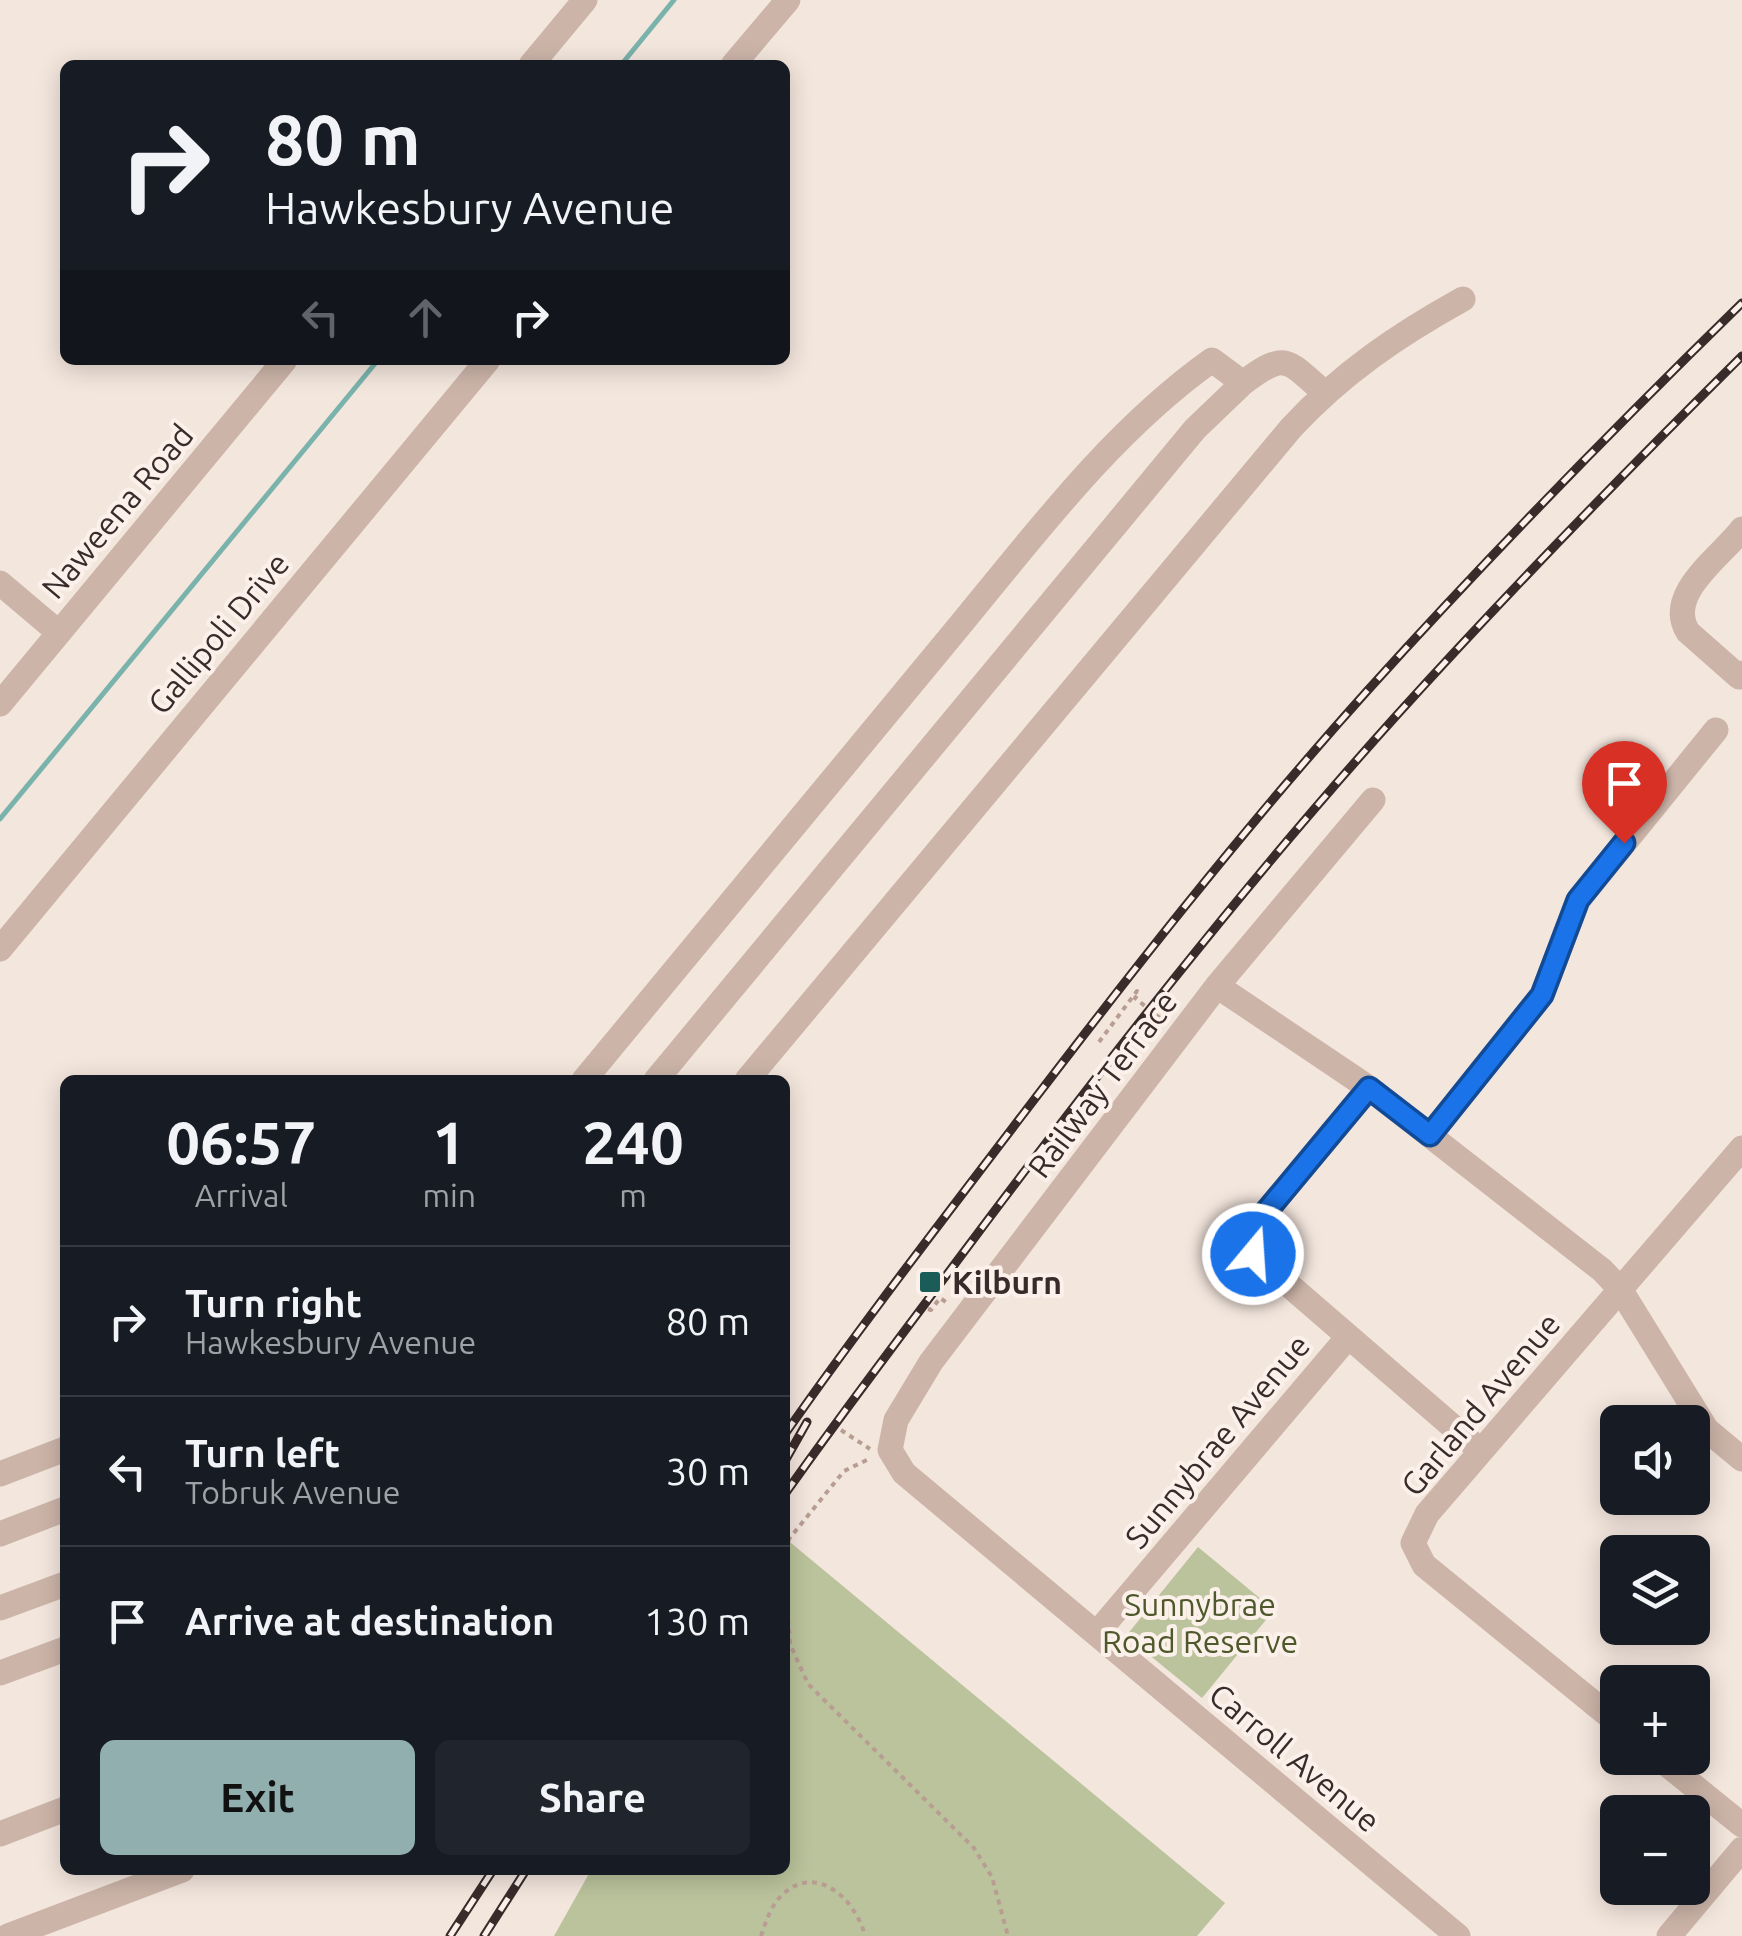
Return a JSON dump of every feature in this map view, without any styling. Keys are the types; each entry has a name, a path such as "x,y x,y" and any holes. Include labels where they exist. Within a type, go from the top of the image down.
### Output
{"street":[{"path":"534,60 585,0"},
{"path":"738,60 788,0"},
{"path":"751,1075 1264,458 1325,393 1377,350 1463,299"},
{"path":"588,1075 1020,553 1144,415 1172,388 1212,360 1243,383"},
{"path":"660,1075 1195,429 1243,383 1280,361 1293,366 1325,393"},
{"name":"Naweena Road","path":"0,704 281,365"},
{"name":"Gallipoli Drive","path":"0,949 484,365"},
{"path":"1742,529 1688,589 1682,623 1738,677 1742,673"},
{"path":"0,583 58,632"},
{"path":"1430,1135 1542,995 1578,900 1716,730"},
{"name":"Railway Terrace","path":"890,1450 896,1420 931,1362 1217,986 1373,800"},
{"path":"1217,986 1369,1088 1602,1270 1620,1288 1707,1430 1742,1459"},
{"path":"1369,1088 1250,1231 1253,1254 1481,1451"},
{"name":"Garland Avenue","path":"1600,1709 1424,1566 1414,1543 1428,1514 1742,1148"},
{"name":"Sunnybrae Avenue","path":"1098,1634 1348,1337"},
{"name":"Carroll Avenue","path":"890,1450 904,1473 1458,1936"},
{"path":"0,1474 60,1451"},
{"path":"0,1534 60,1511"},
{"path":"0,1608 60,1586"},
{"path":"0,1673 60,1651"},
{"path":"1680,1775 1742,1825"},
{"path":"0,1834 60,1811"},
{"path":"1669,1936 1742,1849"},
{"path":"12,1935 169,1875"}],"path":[{"path":"1099,1042 1137,991 1136,998 1180,1035"},
{"path":"841,1430 870,1448 890,1450"},
{"path":"790,1538 844,1471 858,1462"},
{"path":"790,1644 808,1684 974,1848 992,1877 1008,1936"},
{"path":"761,1936 781,1896 794,1885 814,1882 847,1899 859,1914 866,1936"}],"green space":[{"path":"790,1542 1225,1903 1197,1936 554,1936 588,1875 790,1875"},
{"name":"Sunnybrae Road Reserve","path":"1198,1547 1274,1610 1202,1698 1126,1636"}],"waterway":[{"path":"625,60 674,0"},
{"path":"0,819 374,365"}],"railway":[{"path":"790,1427 1054,1074 1275,797 1505,542 1742,303"},
{"path":"790,1487 1065,1118 1282,847 1481,624 1742,356"},
{"path":"790,1452 807,1422"},
{"path":"450,1936 490,1875"},
{"path":"484,1936 523,1875"}],"place":[{"name":"Kilburn","path":"930,1282"}],"route":[{"path":"1253,1254 1250,1231 1369,1088 1430,1135 1542,995 1578,900 1624,843"}]}
